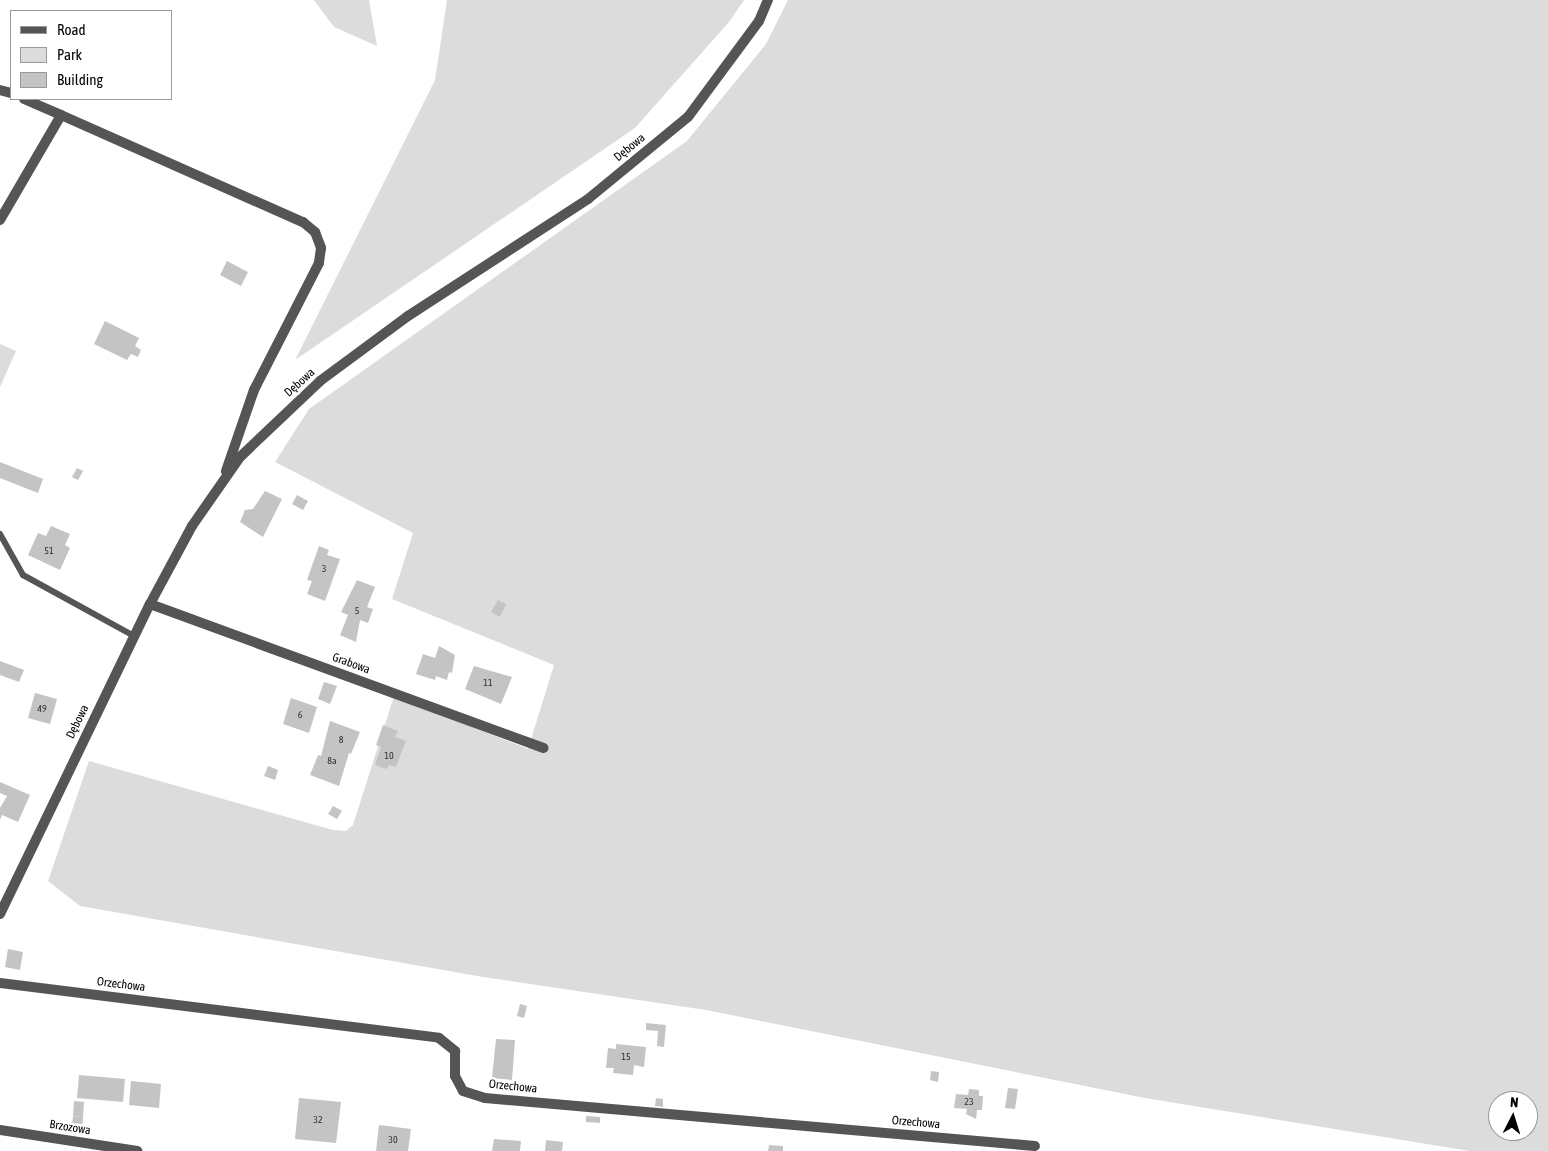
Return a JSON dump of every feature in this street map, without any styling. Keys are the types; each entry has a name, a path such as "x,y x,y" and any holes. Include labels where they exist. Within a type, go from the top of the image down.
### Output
{"street":[{"name":"Dębowa","path":"0,914 150,604 192,526 240,457 320,381 408,316 588,199 688,117 759,21 768,0"},
{"path":"26,100 303,222 316,232 321,248 319,263 254,390 221,484"},
{"path":"0,220 61,115"},
{"name":"Grabowa","path":"150,604 543,748"},
{"name":"Orzechowa","path":"0,982 439,1038 455,1051 455,1076 463,1091 485,1098 1035,1146"},
{"name":"Brzozowa","path":"0,1130 137,1151"}],"lane":[{"path":"0,534 24,575 134,636"}],"green space":[{"path":"314,0 369,0 377,46 334,27"},
{"path":"447,0 744,0 729,22 635,128 295,360 435,80"},
{"path":"788,0 1548,0 1548,1151 1470,1151 1145,1098 706,1010 483,977 80,906 48,881 89,761 333,830 346,831 353,825 394,696 528,749 554,665 392,599 413,533 275,462 309,409 687,141 766,44"},
{"path":"0,344 16,351 0,387"}],"building":[{"path":"227,261 248,272 241,286 220,275"},
{"path":"105,321 139,338 135,346 141,350 138,357 131,354 127,360 94,344"},
{"path":"0,462 43,479 38,493 0,478"},
{"path":"77,468 83,471 78,480 72,477"},
{"path":"265,491 282,499 263,537 240,522 245,510 253,509"},
{"path":"297,495 308,501 303,510 292,504"},
{"path":"51,526 70,534 65,545 70,548 60,570 28,555 38,533 46,536"},
{"path":"319,546 329,550 327,555 340,559 325,601 307,594 312,581 307,580"},
{"path":"357,580 375,587 367,607 373,609 368,623 360,620 356,642 340,635 348,615 341,612"},
{"path":"498,600 506,604 500,617 491,612"},
{"path":"439,646 455,655 452,673 449,672 447,680 436,676 435,680 416,674 423,654 435,658"},
{"path":"0,661 24,670 19,682 0,675"},
{"path":"474,666 512,677 501,704 465,689"},
{"path":"324,682 337,686 330,704 318,699"},
{"path":"35,693 57,699 50,724 28,718"},
{"path":"291,698 317,707 309,733 283,724"},
{"path":"330,721 360,732 351,754 349,753 339,786 310,775 318,755 321,756"},
{"path":"383,725 398,731 395,737 406,741 396,767 389,765 387,769 375,765 381,747 376,745"},
{"path":"268,766 278,770 275,780 264,776"},
{"path":"0,782 30,795 18,822 2,815 0,820 0,808 7,796 0,793"},
{"path":"333,806 342,811 337,819 328,814"},
{"path":"8,949 23,952 20,970 5,967"},
{"path":"520,1004 527,1006 524,1018 517,1016"},
{"path":"646,1023 666,1025 664,1047 657,1046 658,1031 646,1030"},
{"path":"496,1039 515,1040 512,1080 492,1078"},
{"path":"616,1044 646,1047 644,1067 634,1065 633,1075 613,1073 614,1068 606,1068 608,1048 616,1049"},
{"path":"931,1071 939,1072 938,1082 930,1080"},
{"path":"79,1075 125,1079 123,1102 77,1098"},
{"path":"131,1081 161,1084 159,1108 129,1105"},
{"path":"1008,1088 1018,1089 1015,1109 1005,1108"},
{"path":"969,1089 979,1090 979,1096 983,1096 982,1110 977,1110 976,1119 966,1114 967,1109 954,1108 956,1094 968,1095"},
{"path":"299,1098 341,1102 336,1143 295,1139"},
{"path":"656,1098 663,1099 663,1107 655,1106"},
{"path":"74,1101 84,1102 83,1117 73,1116"},
{"path":"73,1116 83,1117 82,1134 71,1134"},
{"path":"586,1116 600,1117 600,1123 586,1122"},
{"path":"379,1125 411,1129 408,1151 376,1151"},
{"path":"494,1139 521,1141 520,1151 492,1151"},
{"path":"546,1140 563,1142 562,1151 545,1151"},
{"path":"769,1145 783,1146 783,1151 768,1151"}]}
